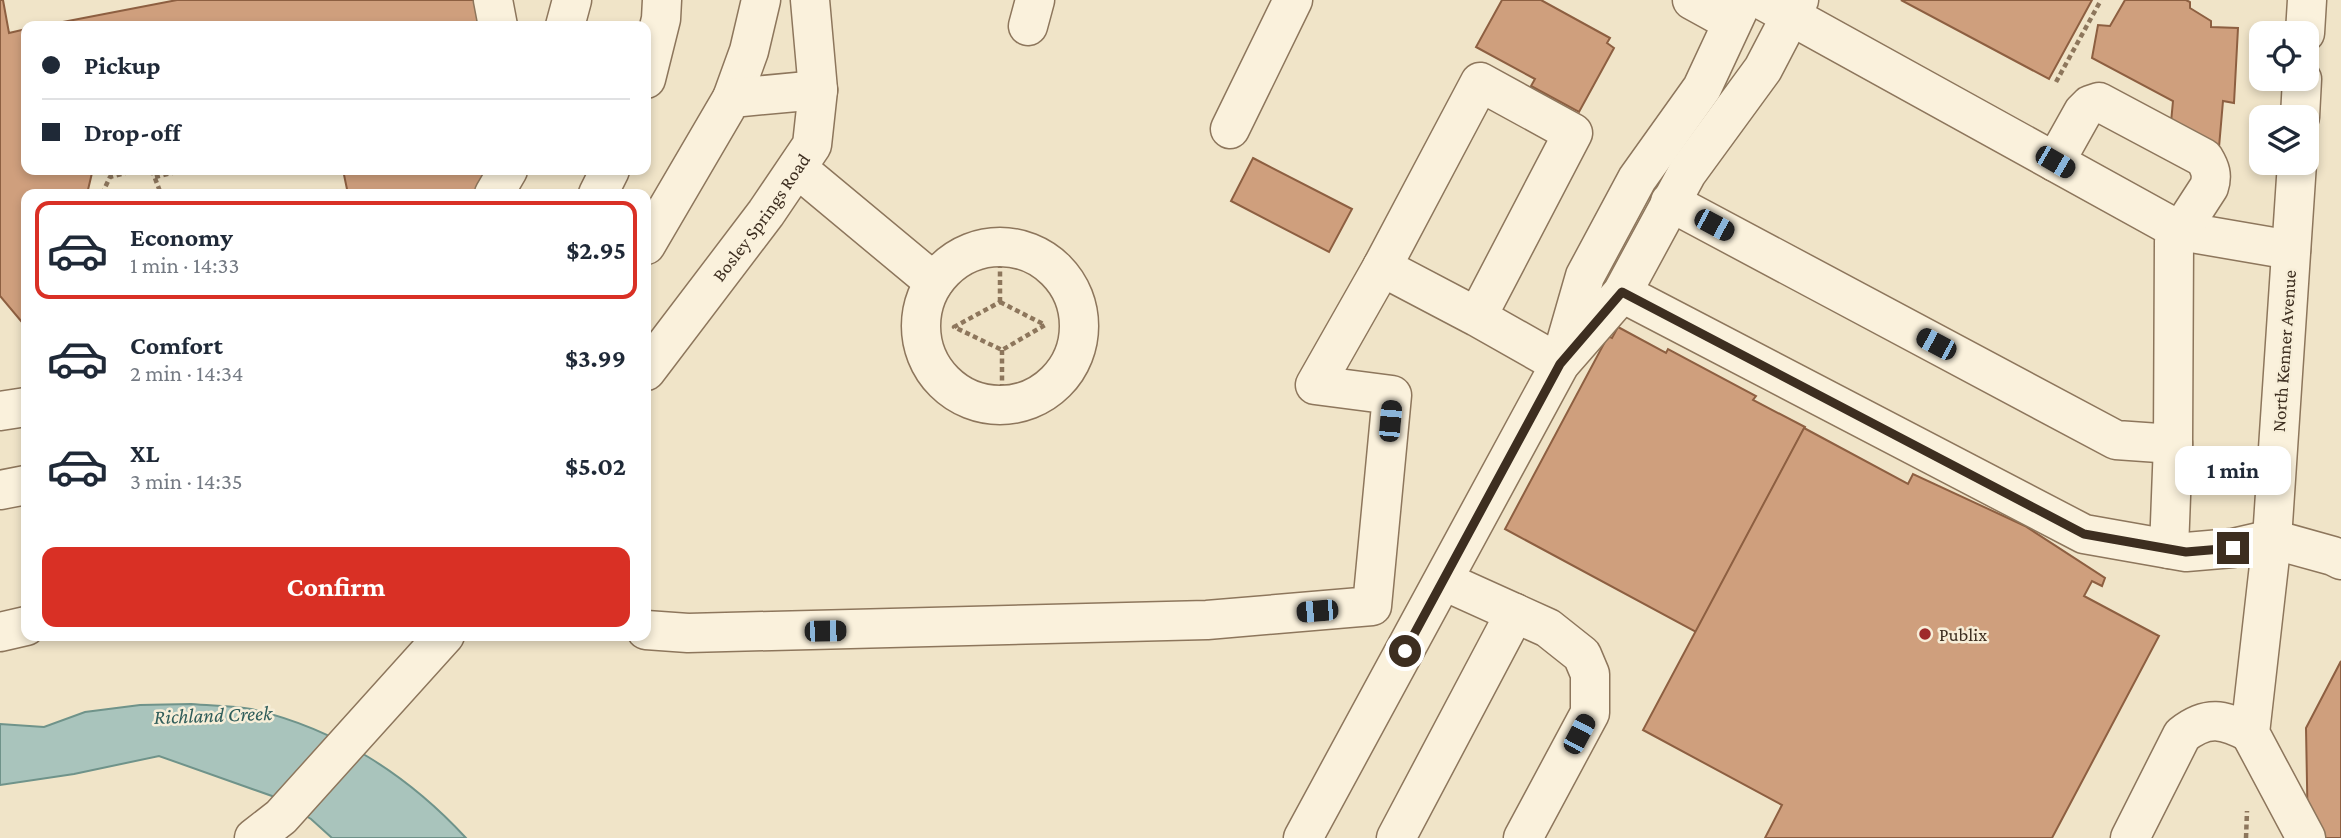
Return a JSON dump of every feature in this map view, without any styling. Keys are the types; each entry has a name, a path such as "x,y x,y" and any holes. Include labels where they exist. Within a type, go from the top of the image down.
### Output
{"street":[{"path":"493,0 497,21"},
{"path":"566,21 572,0"},
{"path":"651,59 661,19 662,0"},
{"path":"651,236 732,98 749,51 761,0"},
{"name":"Bosley Springs Road","path":"651,365 766,213 812,145 818,90 810,0"},
{"path":"1230,129 1293,0"},
{"path":"1692,0 1765,8 2055,162 2180,232 2273,247"},
{"path":"2306,21 2307,0"},
{"path":"1560,364 1622,292 1687,173 1763,69 1765,8"},
{"path":"1303,838 1560,364 1585,276 1637,179 1702,88 1765,8"},
{"path":"651,630 702,633 1193,620 1372,606 1392,395 1315,385 1382,267 1480,82 1573,133 1477,317"},
{"path":"732,98 818,90"},
{"path":"2055,162 2083,112 2099,102 2204,158 2210,168 2212,178 2174,241 2173,444 2169,549"},
{"path":"797,168 934,282"},
{"name":"North Kenner Avenue","path":"2250,733 2272,539 2273,247 2294,175"},
{"path":"1670,202 2116,440 2173,444"},
{"path":"1000,247 1027,252 1049,264 1057,272 1073,296 1079,332 1073,356 1057,381 1042,393 1020,403 1002,405 979,402 963,396 945,382 931,363 921,326 925,301 934,282 946,269 967,254 985,248 1000,247"},
{"path":"1382,267 1560,364"},
{"path":"1622,292 2084,534 2186,552 2233,548 2272,539 2341,560"},
{"path":"0,411 21,408"},
{"path":"0,490 21,486"},
{"path":"1444,581 1548,628 1582,655 1590,674 1590,713 1523,838"},
{"path":"1396,838 1515,613"},
{"path":"0,632 21,627"},
{"path":"268,828 440,641"},
{"path":"2130,838 2182,735 2195,724 2227,720 2250,733 2306,838"}],"path":[{"path":"2055,84 2101,0"},
{"path":"104,189 110,177 117,175"},
{"path":"159,189 155,177 164,175"},
{"path":"1000,247 1000,302"},
{"path":"1000,302 1045,326 1002,350"},
{"path":"1000,302 954,327 1002,350"},
{"path":"1002,350 1002,405"},
{"path":"2246,838 2248,814"}],"water":[{"name":"Richland Creek","path":"191,704 251,709 312,728 341,742 368,757 420,794 466,838 332,838 311,819 272,796 159,756 74,774 0,785 0,724 44,727 85,712 140,705"}],"building":[{"path":"0,0 3,0 9,33 21,30 21,175 92,175 88,189 21,189 21,321 0,296"},
{"path":"177,0 489,0 493,21 68,21"},
{"path":"1502,0 1541,0 1610,38 1607,43 1614,48 1579,112 1531,86 1535,79 1476,47"},
{"path":"1901,0 2092,0 2049,79"},
{"path":"2125,0 2186,0 2190,2 2190,8 2211,21 2211,27 2238,28 2234,103 2223,101 2218,159 2170,133 2173,101 2092,58 2098,25 2110,26"},
{"path":"1253,158 1352,209 1329,252 1231,201"},
{"path":"344,175 489,175 494,189 347,189"},
{"path":"1618,327 1666,353 1668,349 1756,396 1753,400 1805,427 1696,632 1505,529 1608,336 1612,338"},
{"name":"Publix","path":"1804,428 1908,484 1913,474 2025,526 2105,578 2102,586 2092,581 2084,596 2159,636 2052,838 1765,838 1782,805 1643,730"},
{"path":"2341,661 2341,838 2308,838 2306,728"}],"place":[{"name":"Publix","path":"1925,634"}],"route":[{"path":"1405,651 1560,364 1622,292 2084,534 2186,552 2233,548"}]}
